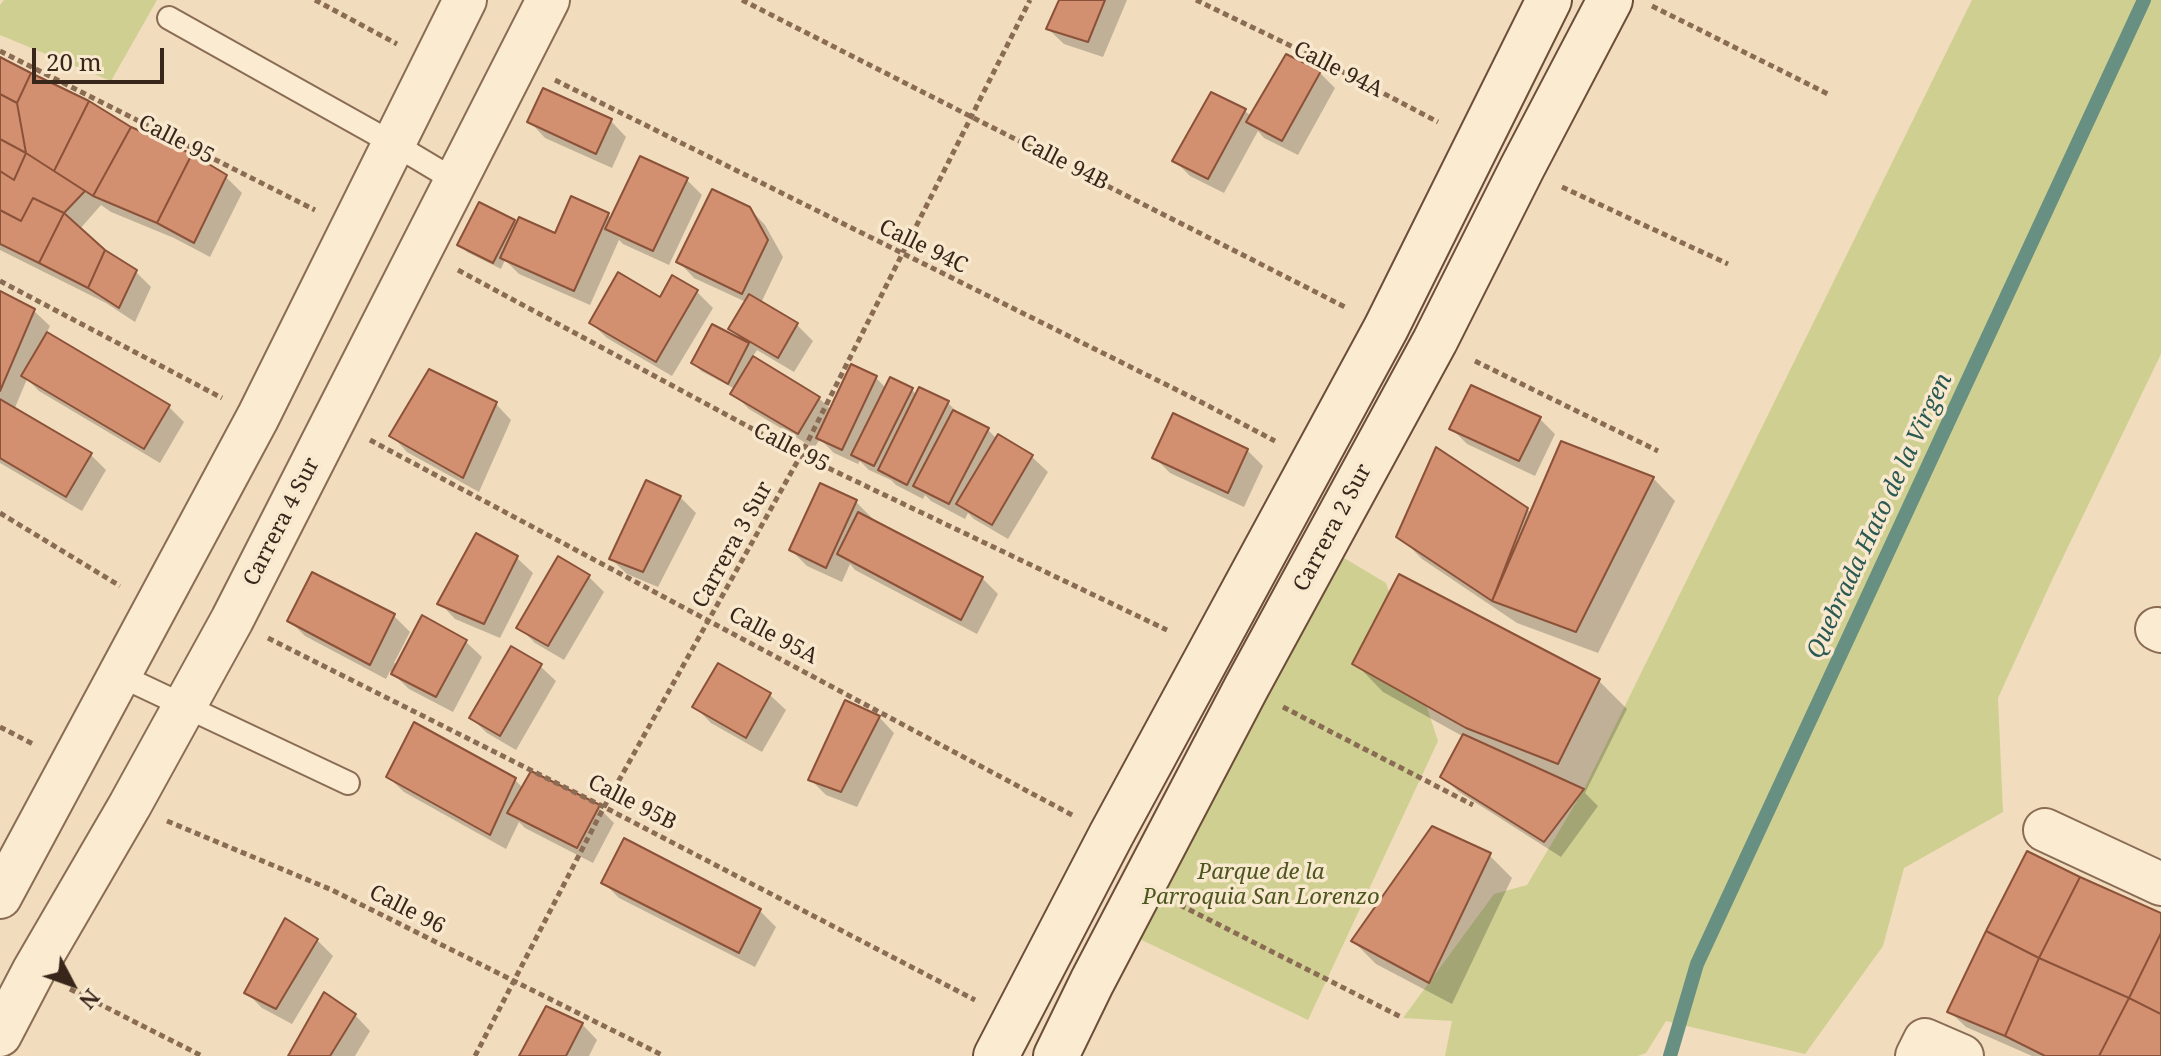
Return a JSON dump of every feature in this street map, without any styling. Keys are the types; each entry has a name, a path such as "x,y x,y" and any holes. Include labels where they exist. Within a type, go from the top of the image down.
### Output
{"street":[{"path":"0,897 258,417 465,0"},
{"name":"Carrera 4 Sur","path":"0,1035 232,620 548,0"},
{"path":"1005,1038 1044,959 1386,328 1549,0"},
{"name":"Carrera 2 Sur","path":"1056,1056 1246,688 1435,341 1610,0"},
{"path":"2045,830 2161,884"},
{"path":"1044,959 1092,982"}],"lane":[{"path":"169,18 456,181"},
{"path":"119,675 348,783"}],"path":[{"path":"315,0 433,64"},
{"name":"Calle 94B","path":"742,0 1386,328"},
{"name":"Carrera 3 Sur","path":"475,1056 604,807 801,455 1030,0"},
{"name":"Calle 94A","path":"1196,0 1478,142"},
{"path":"1640,0 1828,94"},
{"name":"Calle 95","path":"0,51 352,229"},
{"name":"Calle 94C","path":"518,61 1201,402 1313,462"},
{"path":"1522,168 1728,264"},
{"name":"Calle 95","path":"422,250 801,455 1167,630"},
{"path":"0,281 258,417"},
{"path":"1435,341 1658,451"},
{"name":"Calle 95A","path":"334,421 1111,835"},
{"path":"0,513 155,607"},
{"name":"Calle 95B","path":"232,620 604,807 1005,1038"},
{"path":"1246,688 1473,805"},
{"name":"Calle 96","path":"130,805 332,890 664,1056"},
{"path":"1144,886 1403,1018"},
{"path":"34,970 202,1056"}],"green space":[{"path":"4,0 157,0 111,81 0,35 0,5"},
{"path":"1972,0 2161,0 2161,354 1998,698 2003,812 1904,868 1883,946 1805,1054 1666,1021 1646,1053 1638,1056 1445,1056 1452,1021 1403,1018 1494,894 1527,885 1584,789"},
{"name":"Parque de la Parroquia San Lorenzo","path":"1334,552 1386,583 1438,741 1308,1020 1121,930"}],"building":[{"path":"1059,0 1105,0 1088,42 1046,29"},
{"path":"1286,54 1321,71 1282,141 1246,122"},
{"path":"0,57 31,73 17,103 0,94"},
{"path":"31,73 89,101 54,171 26,153 17,103"},
{"path":"543,88 612,119 596,154 527,122"},
{"path":"1211,92 1246,109 1208,179 1172,161"},
{"path":"0,94 17,103 26,153 0,139"},
{"path":"89,101 131,127 93,196 54,171"},
{"path":"131,127 192,154 157,223 93,196"},
{"path":"0,139 26,153 14,180 0,171"},
{"path":"26,153 85,191 64,213 33,198 21,221 0,210 0,171 14,180"},
{"path":"192,154 227,175 194,243 157,223"},
{"path":"640,156 688,178 653,251 605,229"},
{"path":"712,189 750,207 768,240 742,294 676,262"},
{"path":"571,196 609,213 574,291 500,258 519,217 555,233"},
{"path":"33,198 64,213 39,263 0,244 0,210 21,221"},
{"path":"479,202 515,220 493,263 457,245"},
{"path":"64,213 105,250 88,288 39,263"},
{"path":"105,250 137,270 119,308 88,288"},
{"path":"618,272 660,297 672,275 698,290 656,362 589,323"},
{"path":"0,291 35,309 0,391"},
{"path":"749,294 798,323 778,358 728,329"},
{"path":"712,324 749,343 728,384 691,363"},
{"path":"47,332 170,405 144,449 21,376"},
{"path":"753,356 820,397 798,434 730,394"},
{"path":"851,364 877,376 842,450 816,438"},
{"path":"429,369 497,402 463,478 389,436"},
{"path":"890,377 913,388 874,466 851,455"},
{"path":"1471,385 1541,417 1519,461 1449,429"},
{"path":"919,387 949,401 907,485 878,470"},
{"path":"0,399 92,453 66,497 0,458"},
{"path":"953,410 989,428 949,504 913,486"},
{"path":"1173,413 1248,449 1228,493 1152,458"},
{"path":"998,434 1033,455 992,525 956,504"},
{"path":"1561,441 1654,477 1576,632 1492,601"},
{"path":"1436,447 1528,508 1492,601 1396,537"},
{"path":"646,480 681,496 643,572 609,559"},
{"path":"820,483 857,500 826,568 789,550"},
{"path":"858,512 983,577 961,620 837,554"},
{"path":"476,533 518,556 484,624 437,604"},
{"path":"558,556 590,575 548,646 516,628"},
{"path":"312,572 395,614 370,665 287,621"},
{"path":"1399,574 1600,679 1558,764 1466,728 1352,664"},
{"path":"422,615 467,640 436,697 391,674"},
{"path":"511,646 542,664 500,736 469,718"},
{"path":"718,663 771,693 746,738 692,707"},
{"path":"845,700 880,716 841,792 808,780"},
{"path":"414,722 516,778 490,835 386,777"},
{"path":"1463,734 1584,789 1544,842 1440,777"},
{"path":"531,771 600,805 577,848 507,813"},
{"path":"1432,826 1491,853 1429,983 1351,941"},
{"path":"624,838 761,909 739,953 601,883"},
{"path":"2027,851 2080,877 2039,958 1986,931"},
{"path":"2080,877 2161,913 2161,933 2129,998 2039,958"},
{"path":"285,918 318,939 276,1009 244,993"},
{"path":"1986,931 2039,958 2005,1036 1947,1012"},
{"path":"2161,933 2161,1014 2129,998"},
{"path":"2039,958 2129,998 2099,1056 2045,1056 2005,1036"},
{"path":"324,992 356,1014 330,1056 288,1056"},
{"path":"2129,998 2161,1014 2161,1056 2099,1056"},
{"path":"546,1006 583,1023 566,1056 519,1056"}],"waterway":[{"name":"Quebrada Hato de la Virgen","path":"1670,1056 1697,964 2144,0"}]}
